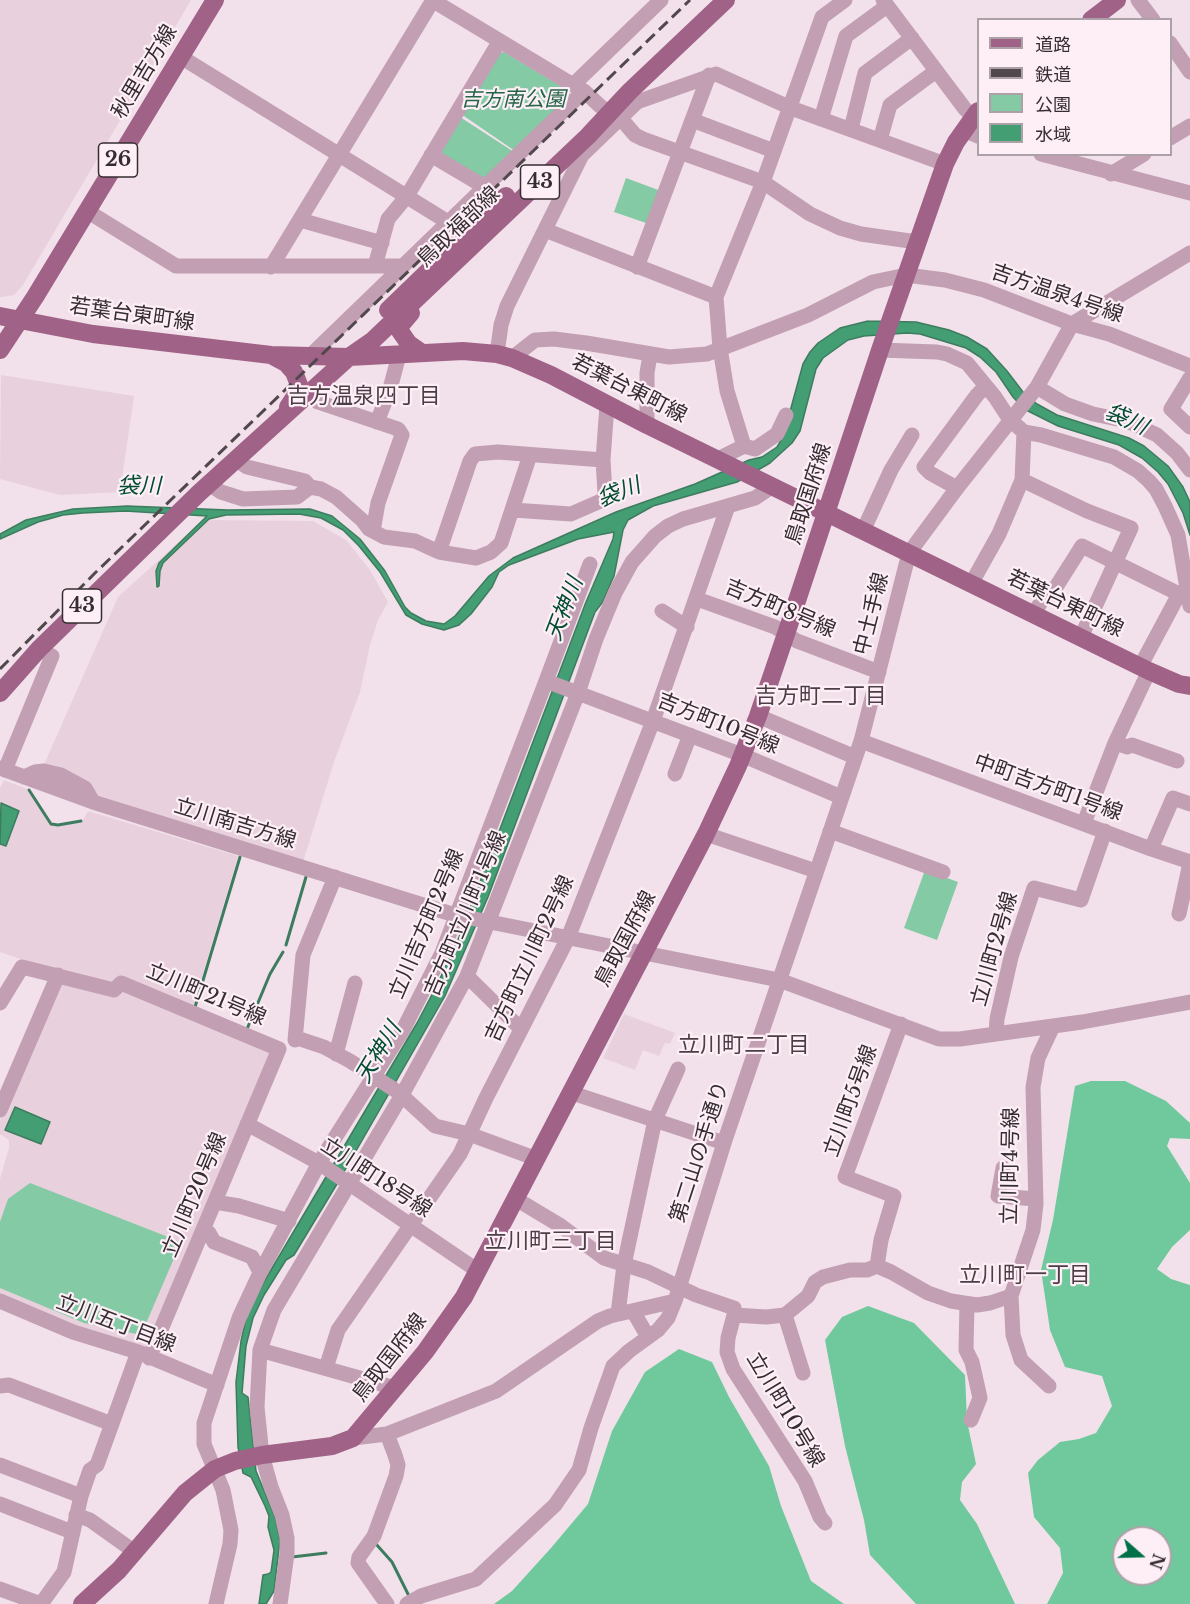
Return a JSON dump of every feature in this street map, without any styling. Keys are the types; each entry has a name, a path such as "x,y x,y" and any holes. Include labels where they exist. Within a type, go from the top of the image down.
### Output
{"main road":[{"name":"秋里吉方線","path":"0,350 215,0"},
{"name":"鳥取福部線","path":"349,357 365,333 465,235 610,113 711,0"},
{"name":"鳥取福部線","path":"0,693 39,649 204,489 349,357 372,341 726,0"},
{"path":"1094,18 1117,0"},
{"name":"鳥取国府線","path":"353,1438 452,1315 478,1271 706,834 758,716 945,164 974,123"},
{"path":"422,353 402,336 400,326 420,304 433,283"},
{"name":"若葉台東町線","path":"0,316 93,334 271,355 349,357 463,351 504,356 543,370 647,425 1145,669 1190,686"},
{"path":"271,355 286,363 294,372 299,385 296,395 273,428"},
{"path":"82,1604 107,1583 185,1493 215,1469 260,1455 332,1446 353,1438"}],"street":[{"path":"271,267 433,0 499,42 579,88 635,135 763,182 802,209 840,228 861,234 917,242"},
{"path":"309,357 485,187 661,0"},
{"path":"744,446 727,391 720,348 716,297 763,182 822,17 844,0"},
{"path":"1138,0 1152,18"},
{"path":"821,119 846,36 885,3 974,123"},
{"path":"850,129 865,73 912,38"},
{"path":"375,266 388,219 407,195 499,42"},
{"path":"1172,46 1190,72"},
{"path":"181,57 449,221 465,235"},
{"path":"880,140 890,105 936,71"},
{"path":"504,356 502,316 582,155 610,113 716,74 791,108 945,164"},
{"path":"636,267 709,75"},
{"path":"692,120 774,151"},
{"path":"1172,137 1190,126"},
{"path":"431,155 485,187"},
{"path":"1048,156 1190,193"},
{"path":"1111,174 1141,156"},
{"path":"87,211 176,266 402,266"},
{"path":"300,220 382,243"},
{"path":"545,230 716,297"},
{"path":"1072,324 1190,253"},
{"name":"吉方温泉4号線","path":"504,356 535,340 554,339 650,355 691,357 707,354 807,315 873,282 906,275 945,280 975,288 1072,324 1109,334 1189,366"},
{"name":"中土手線","path":"779,980 861,741 909,553 1035,389 1072,324"},
{"path":"881,348 947,354 967,363 1023,432 1022,480 999,534 971,584"},
{"path":"377,422 390,389 399,355"},
{"path":"647,425 647,373 650,355"},
{"path":"1189,366 1172,410 1190,427"},
{"path":"957,488 930,473 924,467 986,386"},
{"path":"1035,389 1065,404 1093,414 1128,421 1157,435 1177,453 1190,470"},
{"path":"308,394 318,402 398,429 402,435 378,503 373,531"},
{"path":"513,510 571,514 596,505 604,498 603,460 607,405"},
{"path":"721,461 744,446 755,448 777,434 786,415"},
{"path":"1023,432 1041,435 1114,457 1138,471 1156,489 1178,536 1185,599 1145,669 1084,823"},
{"path":"863,531 891,470 912,435"},
{"path":"439,552 472,458 480,453 498,452 603,460"},
{"path":"236,460 248,467 305,481 310,487 321,489 336,497 373,531 384,537 415,541 439,552 476,558 491,552 501,543 531,455"},
{"path":"1022,480 1087,511 1131,528 1081,637"},
{"name":"吉方町立川町1号線","path":"280,1604 287,1538 282,1515 260,1455 257,1407 260,1350 274,1310 467,976 596,639 615,593 638,554 668,526 683,519 755,498 770,484"},
{"path":"204,489 243,499 297,497 310,487"},
{"name":"吉方町立川町2号線","path":"326,1368 338,1330 460,1154 568,938 653,721 728,506"},
{"path":"1034,614 1045,595 1049,598 1082,546 1185,599"},
{"name":"立川吉方町2号線","path":"216,1604 231,1544 231,1530 228,1508 204,1444 203,1435 204,1423 239,1318 260,1272 321,1165 375,1078 413,1011 442,953 548,682 590,564"},
{"name":"吉方町8号線","path":"697,598 775,627 797,641 879,672"},
{"path":"662,611 687,627"},
{"path":"2,769 52,656 39,649"},
{"name":"吉方町10号線","path":"548,682 742,755 841,796"},
{"path":"758,716 855,758"},
{"path":"675,774 690,735"},
{"name":"中町吉方町1号線","path":"861,741 1190,862"},
{"path":"1115,743 1127,747 1132,745 1177,761"},
{"name":"立川南吉方線","path":"2,769 93,802 457,916 487,922"},
{"path":"1151,849 1173,798 1190,804"},
{"path":"830,831 943,872"},
{"name":"立川町2号線","path":"996,1034 997,1019 1011,957 1034,888 1081,900 1105,831"},
{"path":"706,834 816,871"},
{"path":"1179,914 1190,862"},
{"path":"295,1040 303,955 335,877"},
{"path":"487,922 779,980 939,1039 960,1039 1053,1026 1190,1002"},
{"name":"立川町21号線","path":"0,1003 22,967 114,990 121,983 279,1048"},
{"path":"0,1110 58,975"},
{"path":"467,976 521,1029"},
{"name":"第二山の手通り","path":"413,1602 476,1579 555,1505 579,1470 613,1366 665,1322 677,1294 724,1143 779,980"},
{"path":"336,1054 354,983"},
{"name":"立川町5号線","path":"876,1266 894,1196 845,1177 902,1024"},
{"name":"立川町4号線","path":"1011,1296 1033,1230 1036,1199 1033,1087 1038,1058 1053,1026"},
{"path":"279,1048 297,1038 314,1043 350,1061 400,1094 435,1126 469,1134 537,1160"},
{"name":"立川町20号線","path":"41,1604 64,1572 76,1515 90,1470 97,1465 112,1424 203,1230 279,1048"},
{"path":"648,1337 626,1312 624,1265 655,1120 678,1069"},
{"path":"572,1093 724,1143"},
{"name":"立川町18号線","path":"247,1124 321,1165 478,1271"},
{"path":"1003,1168 998,1197 1036,1199"},
{"path":"516,1199 561,1226 603,1258 648,1272 677,1294"},
{"path":"215,1202 239,1206 289,1221"},
{"path":"203,1230 209,1233 214,1242 252,1257 260,1272"},
{"path":"353,1438 387,1434 496,1390 598,1321 677,1294 696,1295 734,1308 734,1315 766,1317 784,1315 808,1296 815,1282 823,1277 850,1270 867,1270 876,1266 951,1301 984,1305 1011,1296 1013,1335 1021,1360 1049,1386"},
{"name":"立川五丁目線","path":"0,1301 73,1332 144,1355 217,1385"},
{"path":"967,1304 966,1350 972,1362 980,1398 971,1420"},
{"name":"立川町10号線","path":"734,1315 727,1353 733,1369 805,1481 820,1517 825,1523"},
{"path":"784,1315 803,1373"},
{"path":"260,1350 395,1388"},
{"path":"0,1386 9,1385 112,1424"},
{"path":"387,1434 396,1455 398,1465 396,1476 374,1536 358,1557 358,1563 387,1604"},
{"path":"0,1465 81,1496"},
{"path":"0,1504 72,1532"},
{"path":"76,1515 90,1520 135,1552"},
{"path":"0,1589 41,1604"}],"shaded area":[{"path":"0,0 191,0 23,285 14,295 2,297 0,297"},
{"path":"1,375 134,396 120,492 60,495 0,479"},
{"path":"203,520 313,521 346,540 370,570 388,602 378,620 360,692 334,762 303,862 39,776 118,597"},
{"path":"4,780 27,789 51,825 82,822 88,811 238,856 193,1007 0,952 0,788"},
{"path":"59,981 122,988 273,1053 148,1352 0,1297 0,1179 9,1140 0,1134 0,1121"},
{"path":"624,1014 675,1033 670,1044 665,1043 659,1056 643,1050 635,1070 603,1058"},
{"path":"1091,1081 1125,1081 1166,1101 1190,1123 1190,1139 1170,1138 1167,1146 1190,1183 1190,1230 1172,1247 1157,1269 1171,1279 1190,1285 1190,1604 1047,1604 1063,1573 1060,1548 1034,1517 1028,1473 1038,1460 1060,1442 1096,1433 1112,1406 1102,1376 1065,1367 1050,1330 1041,1270 1053,1220 1075,1086"},
{"path":"868,1306 914,1323 965,1375 967,1421 976,1464 962,1482 960,1500 977,1524 1015,1604 916,1604 870,1555 864,1520 845,1446 825,1340 842,1317"},
{"path":"679,1349 712,1362 729,1397 769,1466 781,1506 811,1581 844,1604 494,1604 512,1591 588,1504 612,1431 645,1372"}],"green space":[{"name":"吉方南公園","path":"504,52 569,91 570,97 515,151 461,114 498,53"},
{"path":"460,117 514,152 483,182 437,154"},
{"path":"626,178 661,191 649,224 614,212"},
{"path":"925,870 958,882 937,940 904,928"},
{"path":"30,1183 181,1242 141,1335 84,1323 0,1288 0,1222 8,1199"}],"water":[{"path":"868,321 916,322 967,337 987,349 1023,392 1037,404 1057,415 1129,438 1144,446 1168,466 1183,487 1190,502 1190,535 1183,513 1168,484 1142,458 1119,445 1058,426 1024,409 996,372 966,348 920,334 907,333 864,336 848,340 823,358 816,369 800,431 792,443 770,463 737,482 653,506 628,520 623,530 614,576 602,603 595,612 488,897 445,996 337,1184 294,1255 286,1260 264,1295 253,1318 246,1346 242,1393 248,1397 256,1471 275,1517 280,1540 274,1591 266,1604 259,1604 263,1575 271,1572 274,1550 268,1527 269,1516 251,1477 243,1473 238,1447 236,1382 247,1314 437,985 459,937 614,532 578,539 509,565 499,572 492,587 471,614 459,625 444,630 422,624 406,615 380,572 359,546 343,530 321,518 299,514 226,515 209,519 163,563 157,587 156,571 159,563 207,516 125,511 83,513 63,515 38,522 0,539 0,534 26,520 73,509 127,506 228,510 310,509 332,516 360,539 385,571 405,607 411,613 426,621 444,624 455,616 489,576 513,558 616,512 762,457 777,447 783,437 803,364 810,352 818,343 840,328"},
{"path":"1,803 19,811 6,846 0,844"},
{"path":"15,1107 50,1122 41,1144 5,1130"}],"waterway":[{"path":"29,790 51,824 81,821"},
{"path":"195,1007 240,857"},
{"path":"286,945 306,877"},
{"path":"247,1029 270,974 283,952"},
{"path":"376,1544 392,1562 409,1596"},
{"path":"292,1557 326,1553"}],"railway":[{"path":"0,669 95,573 690,0"}],"district":[{"name":"吉方温泉四丁目","path":"364,397"},
{"name":"吉方町二丁目","path":"821,697"},
{"name":"立川町二丁目","path":"744,1046"},
{"name":"立川町三丁目","path":"551,1242"},
{"name":"立川町一丁目","path":"1025,1276"}],"water label":[{"name":"袋川","path":"1126,420"},
{"name":"袋川","path":"139,487"},
{"name":"袋川","path":"619,493"},
{"name":"天神川","path":"565,609"},
{"name":"天神川","path":"379,1053"}]}
